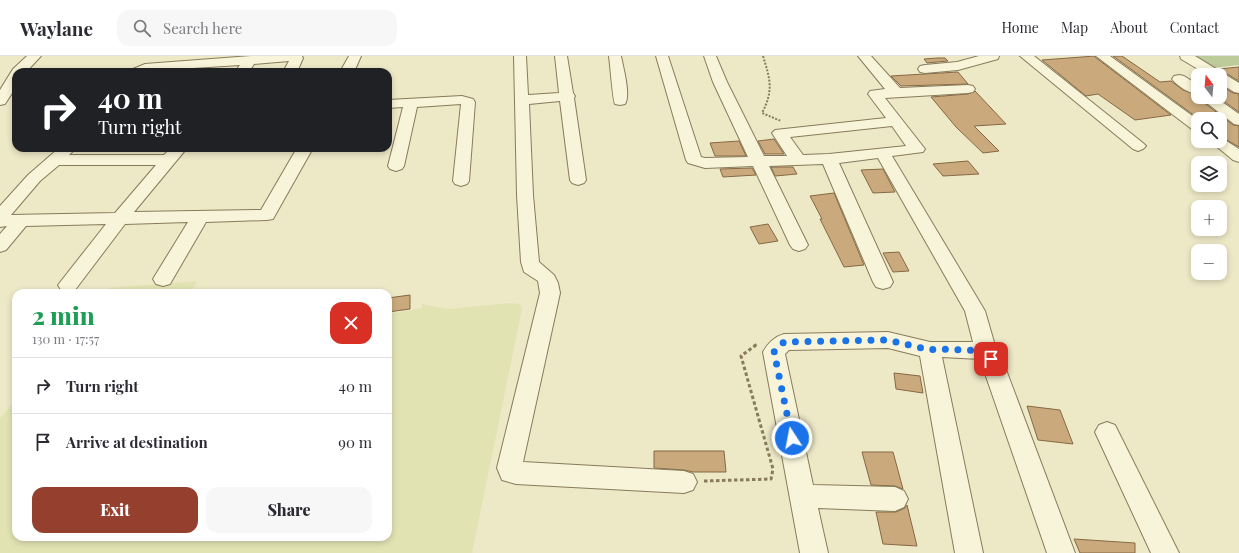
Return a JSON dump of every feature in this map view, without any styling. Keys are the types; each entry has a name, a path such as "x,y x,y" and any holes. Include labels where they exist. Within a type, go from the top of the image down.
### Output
{"street":[{"path":"22,68 35,56"},
{"path":"348,68 355,56"},
{"path":"520,56 525,196 530,262 531,267 546,276 550,293 509,468 511,472 516,473 684,482"},
{"path":"561,56 568,96 578,180"},
{"path":"615,56 620,86 620,101"},
{"path":"662,56 694,160 705,163 829,159 917,149 875,94 968,89"},
{"path":"710,56 720,82 799,245"},
{"path":"864,56 896,93"},
{"path":"945,90 921,65 958,66 993,56"},
{"path":"1025,56 1046,56"},
{"path":"1025,56 1138,146"},
{"path":"1102,56 1191,121"},
{"path":"1186,56 1205,68"},
{"path":"145,68 294,57 297,58 292,68"},
{"path":"245,68 250,60"},
{"path":"1180,79 1191,87"},
{"path":"0,101 12,82"},
{"path":"522,100 568,96"},
{"path":"392,104 462,100 468,102 460,181"},
{"path":"396,166 412,103"},
{"path":"1216,104 1239,121"},
{"path":"798,160 780,133 897,121"},
{"path":"1227,148 1239,157"},
{"path":"0,217 34,178 64,152"},
{"path":"68,285 119,219 175,152"},
{"path":"0,222 267,215 303,152"},
{"path":"883,154 975,311 986,351 991,359 1061,553"},
{"path":"829,159 883,282"},
{"path":"55,160 167,160"},
{"path":"163,278 200,217"},
{"path":"0,246 21,221"},
{"path":"814,553 774,352 784,342 888,340 930,350 986,351"},
{"path":"930,350 969,553"},
{"path":"1107,432 1165,553"},
{"path":"803,496 895,499"}],"path":[{"path":"763,56 772,91 769,101 762,113 786,124"},
{"path":"684,482 771,478 773,469 741,356 758,343 784,342"}],"green space":[{"path":"1193,56 1239,56 1239,65 1211,68"},
{"path":"197,281 193,289 108,289"},
{"path":"510,303 520,304 522,309 472,553 0,553 0,418 12,404 12,541 392,541 392,313 422,308 422,304 448,309"}],"building":[{"path":"1095,56 1171,115 1135,120 1098,94 1086,96 1042,60"},
{"path":"1113,56 1122,56 1160,82 1171,81 1183,90 1191,93 1191,104 1206,104 1216,112 1191,113"},
{"path":"945,58 948,61 927,63 924,59"},
{"path":"1239,67 1239,81 1227,74 1227,68"},
{"path":"958,72 968,84 901,86 891,76"},
{"path":"1227,89 1233,93 1239,94 1239,112 1227,103"},
{"path":"975,91 1006,124 974,126 999,151 983,153 956,127 931,97 968,94"},
{"path":"1227,120 1233,125 1239,126 1239,147 1227,140"},
{"path":"774,139 784,154 765,154 758,141"},
{"path":"739,141 746,156 715,156 710,143"},
{"path":"968,161 979,174 943,176 933,164"},
{"path":"771,167 793,167 797,174 775,176"},
{"path":"752,168 756,175 723,177 720,169"},
{"path":"883,169 895,192 873,193 861,170"},
{"path":"834,193 864,265 844,267 810,196"},
{"path":"768,224 778,241 759,244 750,227"},
{"path":"899,252 909,271 893,272 883,253"},
{"path":"410,295 410,309 392,311 392,297"},
{"path":"894,373 920,376 923,393 896,389"},
{"path":"1027,406 1060,410 1073,444 1038,440"},
{"path":"654,451 724,451 726,472 693,472 654,468"},
{"path":"862,452 893,452 903,489 895,486 871,485"},
{"path":"907,505 917,546 883,544 876,512 896,512 905,508"},
{"path":"1074,539 1135,543 1135,553 1080,553"}],"route":[{"path":"792,438 774,352 784,342 888,340 930,350 986,351 991,359"}]}
